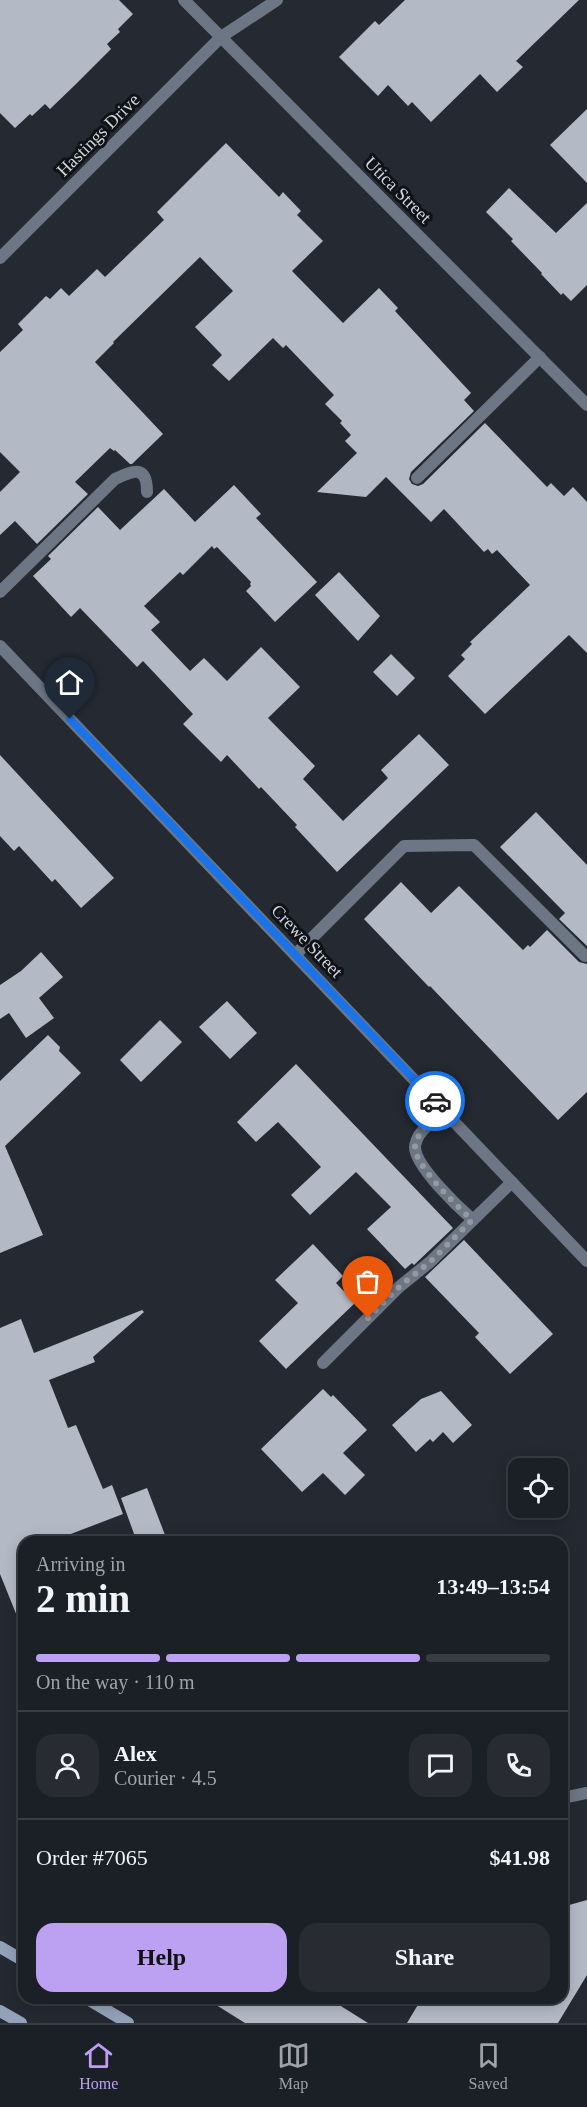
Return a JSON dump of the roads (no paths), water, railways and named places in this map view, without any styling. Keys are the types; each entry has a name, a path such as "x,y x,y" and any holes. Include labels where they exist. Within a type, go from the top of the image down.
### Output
{"main road":[{"path":"0,1947 18,1958"},
{"path":"96,2004 128,2023"},
{"path":"0,2011 21,2023"}],"street":[{"name":"Utica Street","path":"184,0 540,357 584,396"},
{"name":"Hastings Drive","path":"0,258 220,37 277,0"},
{"path":"417,478 540,357"},
{"path":"0,592 115,479 132,471 141,472 147,479 147,492"},
{"name":"Crewe Street","path":"0,646 587,1261"},
{"path":"295,955 404,846 474,844 585,956"},
{"path":"445,1112 420,1134 415,1147 420,1162 456,1205 472,1220"},
{"path":"323,1363 399,1287 430,1262 512,1182"},
{"path":"568,1797 587,1793"}]}
